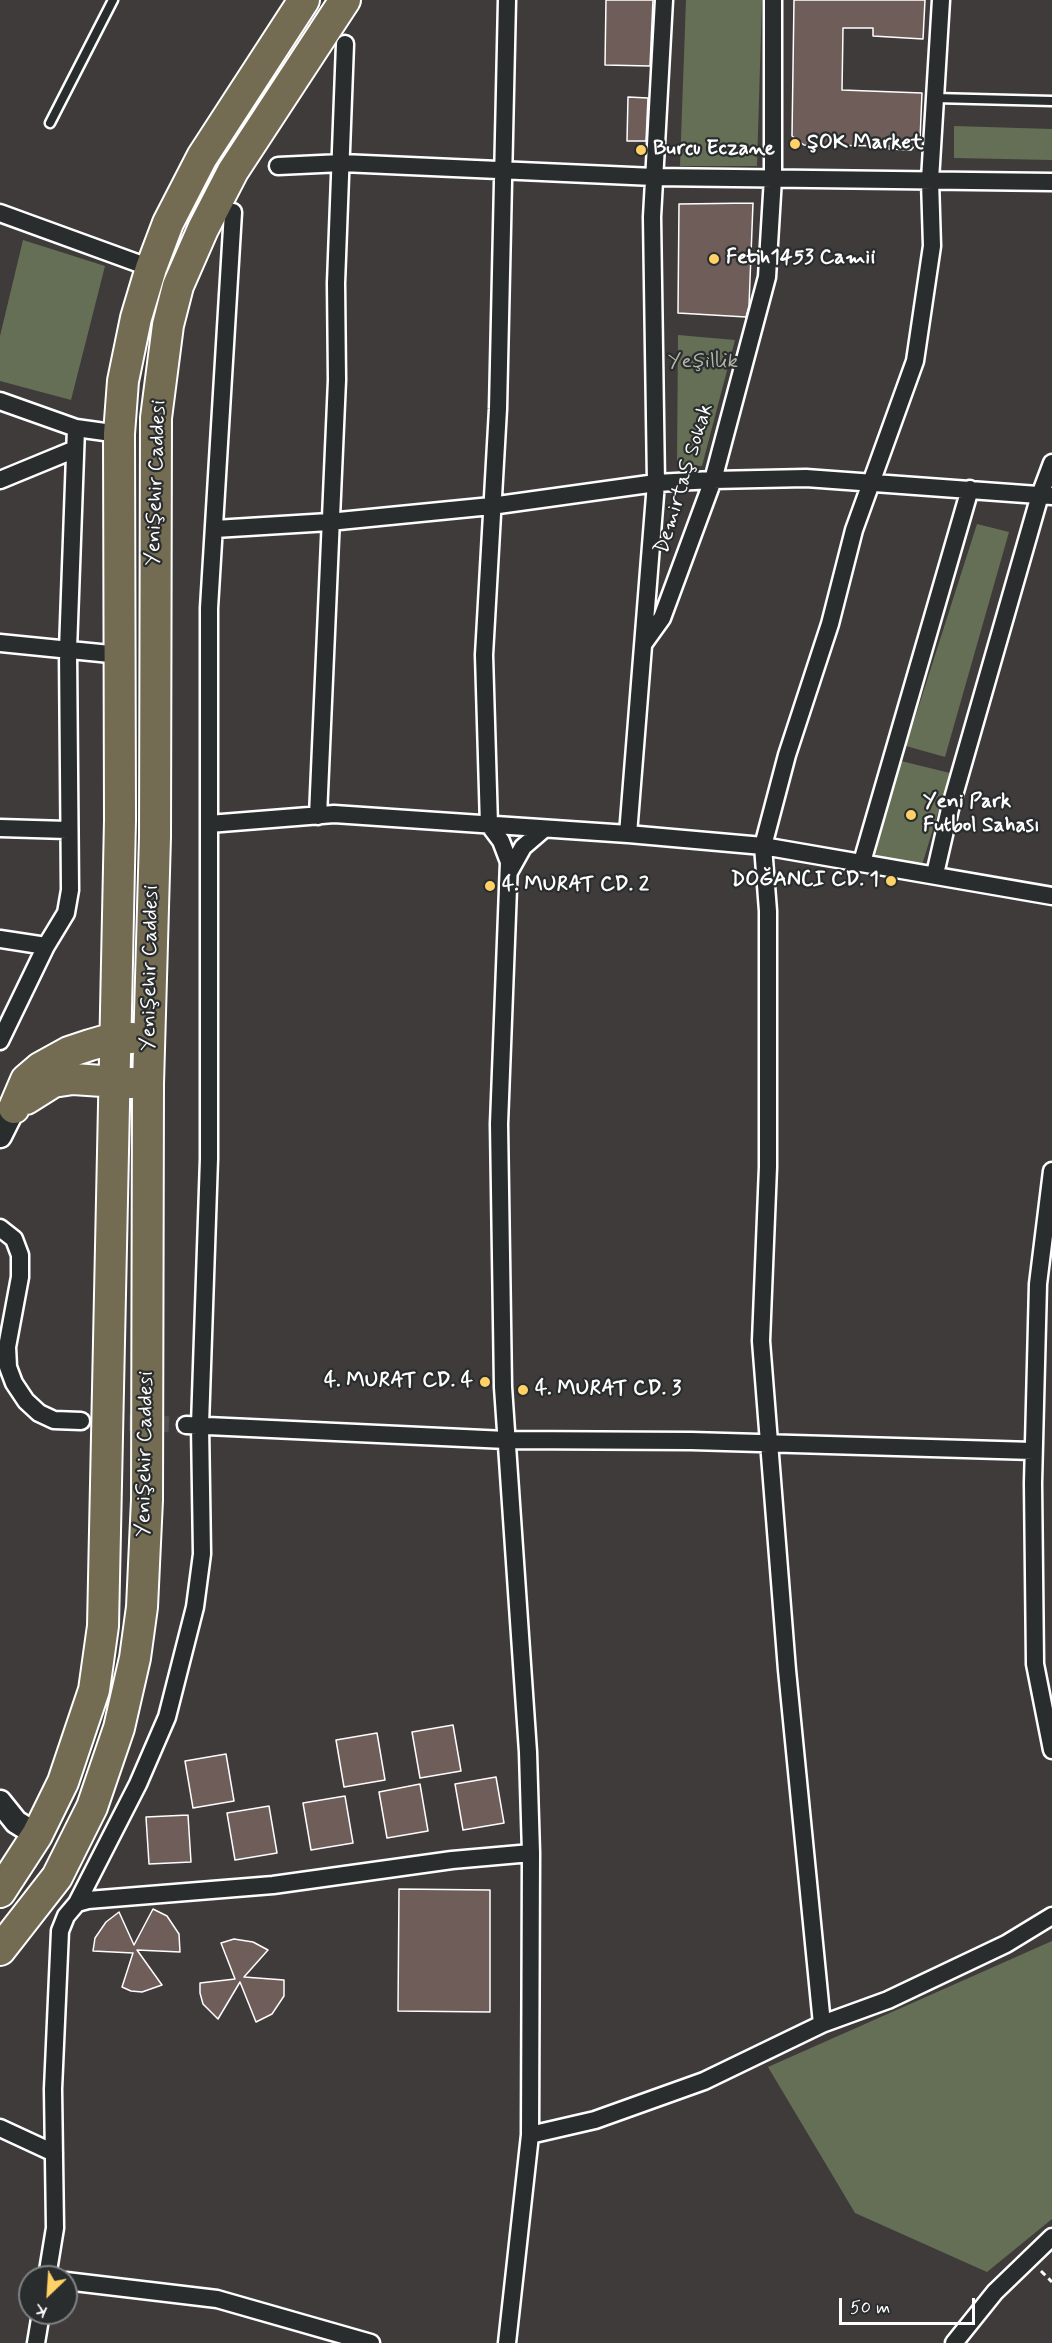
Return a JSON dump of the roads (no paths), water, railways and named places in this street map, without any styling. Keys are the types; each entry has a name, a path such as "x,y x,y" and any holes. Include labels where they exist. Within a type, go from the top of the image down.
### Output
{"highway":[{"name":"Yenişehir Caddesi","path":"0,1892 37,1836 63,1782 94,1690 103,1626 120,655 119,434 123,381 150,268 168,223 202,157 304,0"},
{"name":"Yenişehir Caddesi","path":"0,1950 57,1877 92,1807 119,1728 135,1658 142,1607 147,1500 148,1084 154,837 156,418 168,325 178,286 203,229 233,171 345,0"},
{"path":"14,1108 26,1080 40,1068 69,1052 114,1038 149,1039"},
{"path":"14,1108 53,1082 73,1079 148,1084"}],"street":[{"path":"507,0 501,172 498,409 484,655 489,825 501,841 509,861 499,1124 503,1387 528,1752 531,1853 530,2135 507,2343"},
{"path":"628,834 656,483 652,316 654,177 664,0"},
{"name":"Demirtaş Sokak","path":"644,643 662,618 713,480 768,277 773,178 773,0"},
{"path":"822,2024 768,1443 761,1341 768,1167 768,911 763,846 787,755 830,624 854,530 915,361 932,246 930,180 941,0"},
{"path":"318,816 329,522 337,380 336,283 345,44"},
{"path":"278,166 342,163 501,172 654,177 1052,182"},
{"path":"49,2265 55,2228 53,2089 60,1931 66,1916 77,1903 138,1784 167,1717 183,1665 195,1607 202,1554 193,1425 209,1159 210,608 232,212"},
{"path":"0,213 150,268"},
{"path":"0,401 76,428 119,434"},
{"path":"0,1041 46,946 66,914 70,890 67,830 68,650 76,428"},
{"path":"0,480 74,450"},
{"path":"935,874 950,809 1046,496 1052,463"},
{"path":"215,529 329,522 491,506 656,483 713,480 806,478 1046,496"},
{"path":"862,862 970,489"},
{"path":"0,643 120,655"},
{"path":"209,824 334,814 628,834 763,846 1052,896"},
{"path":"0,828 67,830"},
{"path":"509,873 523,847 544,829"},
{"path":"0,939 46,946"},
{"path":"0,1136 14,1108"},
{"path":"1052,1171 1038,1284 1033,1451 1035,1664 1052,1749"},
{"path":"0,1228 14,1239 20,1255 20,1277 8,1347 8,1367 14,1383 26,1401 39,1413 54,1420 81,1420"},
{"path":"193,1425 506,1440 768,1443 1033,1451"},
{"path":"0,1802 16,1822 37,1836"},
{"path":"77,1903 88,1900 273,1885 452,1860 531,1853"},
{"path":"530,2135 595,2121 705,2081 822,2024 888,2000 1006,1944 1052,1916"},
{"path":"0,2128 54,2153"},
{"path":"954,2343 995,2292 1052,2237"},
{"path":"78,2282 217,2299 371,2343"},
{"path":"36,2343 39,2325"}],"lane":[{"path":"50,123 113,0"},
{"path":"935,98 1052,101"}],"tunnel":[{"path":"81,1421 186,1425"}],"place":[{"name":"ŞOK Market","path":"795,144"},
{"name":"Burcu Eczane","path":"641,150"},
{"name":"Fetih1453 Camii","path":"714,259"},
{"name":"Yeni Park Futbol Sahası","path":"911,815"},
{"name":"DOĞANCI CD. 1","path":"891,881"},
{"name":"4. MURAT CD. 2","path":"490,886"},
{"name":"4. MURAT CD. 4","path":"485,1382"},
{"name":"4. MURAT CD. 3","path":"523,1390"}],"park label":[{"name":"Yeşillik","path":"703,363"}]}
